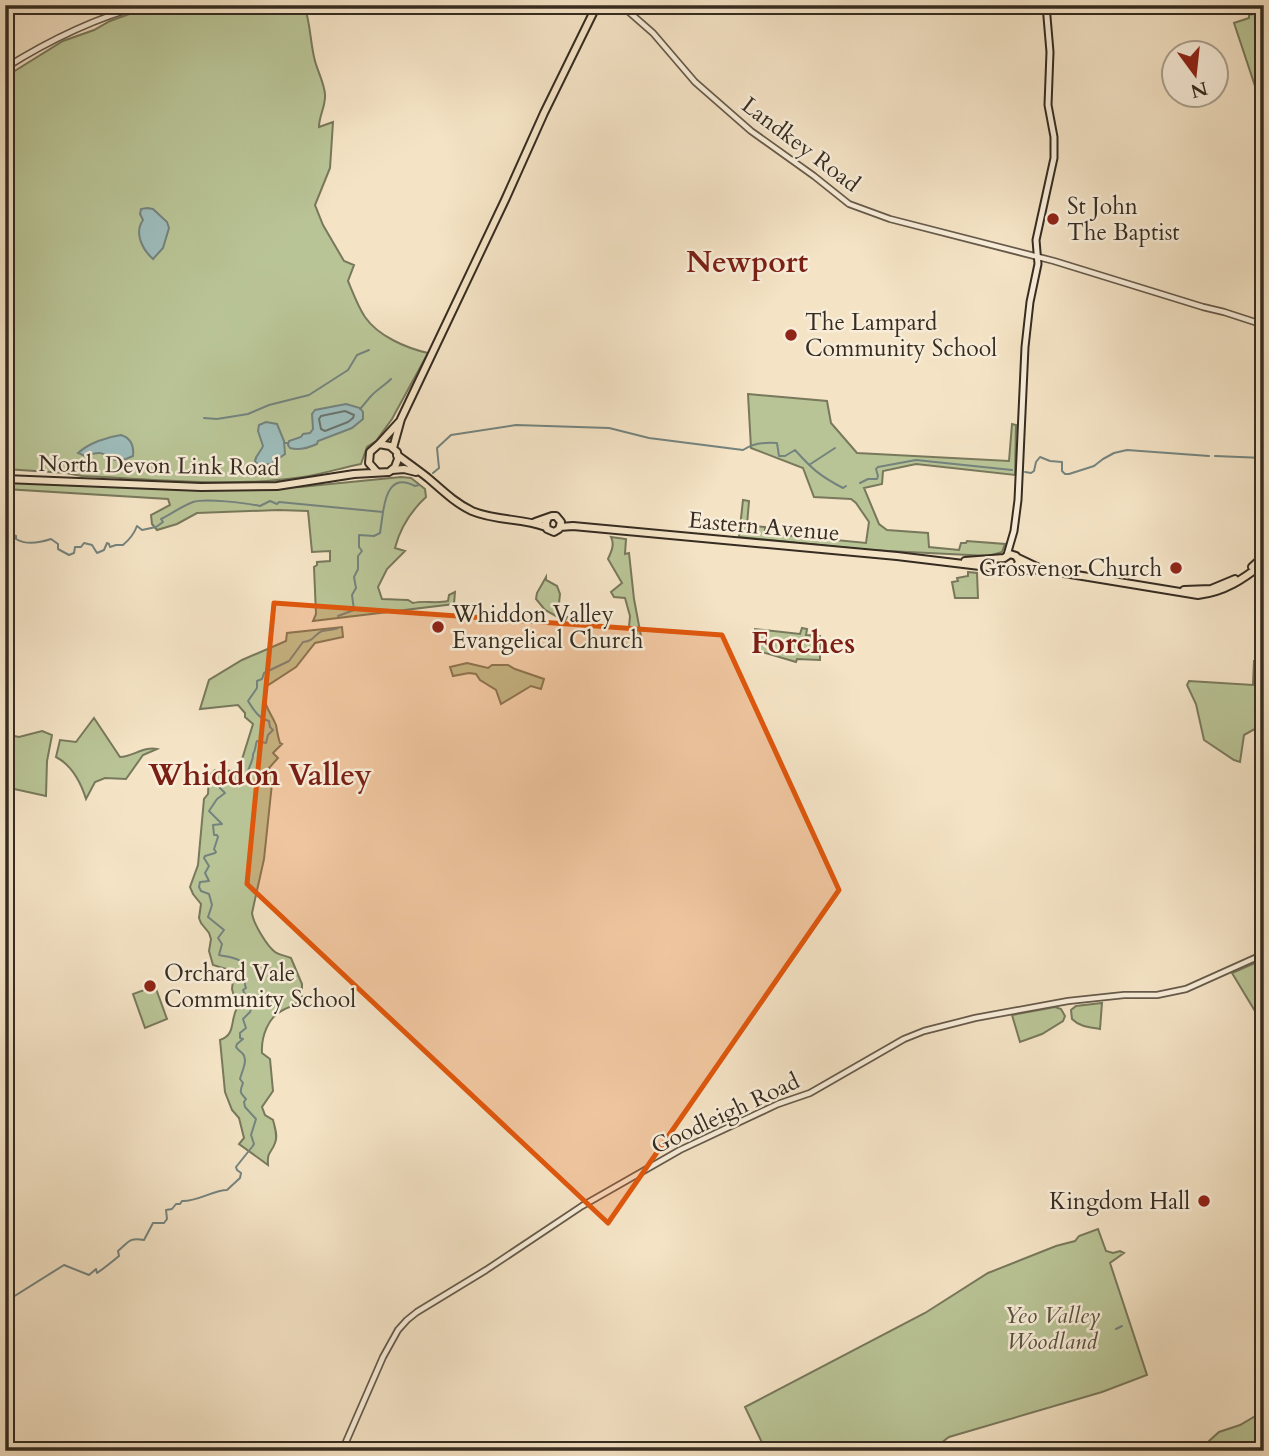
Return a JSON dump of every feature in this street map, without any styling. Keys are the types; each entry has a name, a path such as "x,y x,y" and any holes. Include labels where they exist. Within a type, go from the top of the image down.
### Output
{"main road":[{"path":"393,448 401,419 597,5"},
{"path":"1046,5 1050,52 1048,105 1055,145 1036,240 1038,264 1025,347 1018,500 1012,543 1003,564 1005,569 1010,571 1040,569 1168,590 1209,591 1228,588 1264,563"},
{"path":"354,474 365,466 372,448 379,444 401,419"},
{"path":"379,444 387,444 393,448 397,455 448,496 472,511 533,522 554,532 560,524 556,516 533,522"},
{"path":"392,470 397,464 397,455"},
{"path":"369,460 371,467 377,472 409,469 427,477"},
{"name":"North Devon Link Road","path":"5,479 243,488 377,472"},
{"path":"546,527 548,518"},
{"name":"Eastern Avenue","path":"560,524 1005,569"},
{"path":"1012,543 1019,565 1016,570"},
{"path":"1209,591 1239,577 1264,556"},
{"path":"1006,557 1017,557 1040,569"},
{"name":"Eastern Avenue","path":"953,562 1006,557"}],"street":[{"path":"5,68 78,28 144,5"},
{"name":"Landkey Road","path":"621,5 653,33 695,82 751,131 849,204 902,222 1038,257 1264,326"},
{"name":"Goodleigh Road","path":"341,1451 383,1357 398,1330 407,1320 582,1206 680,1150 778,1104 810,1093 904,1039 924,1031 1068,1001 1124,995 1157,995 1186,989 1264,954"}],"highlighted area":[{"path":"274,603 722,635 839,890 608,1223 247,884"}],"green space":[{"path":"167,5 304,5 313,54 325,94 319,127 333,122 330,168 315,205 344,261 354,265 348,281 365,317 377,330 393,340 428,353 392,419 376,441 367,447 361,464 303,477 248,482 165,481 5,469 5,77 63,41 146,8"},
{"path":"1257,13 1264,13 1264,83 1255,86 1234,23"},
{"path":"748,394 827,401 831,423 857,453 1009,461 1012,424 1016,425 1015,475 916,464 883,471 882,484 864,488 879,524 887,530 928,533 929,547 959,550 961,543 967,541 1005,544 1002,552 989,556 868,550 739,537 743,500 749,501 747,525 765,527 765,533 866,543 869,522 851,499 814,497 803,468 751,448"},
{"path":"411,478 425,489 426,497 403,527 395,548 405,551 387,569 378,587 382,599 408,600 413,603 444,602 455,592 454,604 313,621 316,614 314,567 317,562 330,561 330,551 312,552 308,511 197,513 177,524 157,530 152,524 151,515 170,505 168,499 5,489 5,482 232,490 300,487"},
{"path":"611,537 626,539 625,554 629,553 641,636 635,638 629,627 630,616 625,598 614,597 611,592 622,583 608,559 613,546"},
{"path":"968,572 977,573 978,598 955,598 952,582 968,576"},
{"path":"546,577 546,580 557,586 560,594 558,613 567,617 565,621 545,610 536,599"},
{"path":"342,627 343,637 315,643 296,667 267,686 265,692 265,702 282,744 273,753 278,758 269,768 273,774 264,859 252,913 264,940 277,953 291,958 302,984 302,999 273,1017 266,1028 263,1041 262,1053 270,1059 273,1091 262,1107 265,1115 273,1120 276,1135 268,1165 239,1144 244,1138 239,1118 232,1110 225,1092 220,1040 231,1031 237,1008 232,989 234,973 213,965 209,951 211,939 199,918 201,904 190,887 198,865 204,799 208,794 209,776 215,770 239,769 253,724 238,705 200,709 209,680 242,660 286,641 287,633"},
{"path":"802,628 807,629 806,635 820,636 820,660 797,659 796,662 755,650 755,629 800,634"},
{"path":"1254,661 1264,663 1264,724 1244,735 1240,762 1204,740 1196,704 1187,685 1189,681 1253,685"},
{"path":"467,663 488,668 492,665 508,665 544,679 541,689 531,686 501,704 496,690 480,680 476,674 453,676 450,667"},
{"path":"94,718 120,757 147,749 157,749 143,755 126,779 105,778 95,782 86,799 76,775 56,757 60,740 76,742"},
{"path":"42,731 52,735 47,761 46,796 5,787 5,734 19,737"},
{"path":"1264,959 1264,1026 1232,973"},
{"path":"155,986 167,1019 145,1028 133,994"},
{"path":"1102,1003 1100,1029 1082,1025 1072,1019 1071,1010 1076,1006"},
{"path":"1055,1007 1061,1009 1065,1016 1063,1021 1042,1034 1020,1042 1012,1015"},
{"name":"Yeo Valley Woodland","path":"1098,1229 1106,1251 1124,1253 1110,1263 1147,1375 1102,1392 949,1437 941,1443 939,1451 766,1451 745,1407 925,1313 988,1273 1075,1241 1079,1236"},
{"path":"1264,1411 1264,1451 1198,1451 1219,1432 1240,1425"}],"water":[{"path":"141,209 153,209 167,222 169,228 163,248 153,259 139,235 143,220"},
{"path":"346,404 360,408 363,419 352,428 318,441 317,444 300,449 290,448 289,441 310,433 313,429 312,414 315,410"},
{"path":"266,422 277,424 284,441 285,454 271,464 258,465 255,461 263,446 258,431 259,425"},
{"path":"121,435 131,443 133,456 115,460 101,453 85,456 78,453 98,441"}],"waterway":[{"path":"204,418 217,419 248,414 269,405 309,395 348,370 357,355 369,350"},
{"path":"360,409 391,379"},
{"path":"433,473 439,468 437,448 451,435 516,425 609,428 649,438 743,450 759,444 777,443 779,456 785,456 795,450 822,476 843,488 846,486"},
{"path":"809,465 835,448"},
{"path":"1025,472 1034,471 1040,457 1062,462 1062,471 1069,474 1094,466 1114,453 1127,450 1209,456"},
{"path":"1215,456 1264,458"},
{"path":"860,483 877,479 878,467 916,460 1012,470"},
{"path":"5,532 24,542 51,539 58,544 58,549 69,555 74,553 75,547 81,547 84,543 92,545 97,553 104,550 107,543 110,547 123,545 137,526 142,530 156,527 163,522 161,519 193,502 236,502 260,506 270,501 277,504 279,502 383,512 392,487 401,482 419,485"},
{"path":"338,616 354,610 354,577 358,569 358,556 362,551 359,547 359,535 374,536 380,533 383,512"},
{"path":"5,1302 64,1265 89,1275 96,1269 97,1273 119,1256 118,1251 130,1241 144,1240 153,1223 164,1223 167,1219 166,1210 182,1201 227,1190 240,1178 241,1173 236,1167 254,1144 251,1135 256,1119 245,1107 246,1099 241,1093 243,1083 240,1079 245,1059 236,1047 243,1039 240,1038 240,1033 246,1028 243,1019 251,1009 243,990 246,988 244,966 235,958 219,955 222,944 218,938 224,930 208,917 212,905 209,894 201,891 199,887 200,882 209,881 205,873 209,866 204,858 216,852 214,849 218,837 214,835 213,825 222,824 209,811 225,793 218,786 222,779 231,783 248,778 257,741 266,743 273,730 269,721 259,716 248,701 257,688 257,681 262,679 264,673 289,661 303,642 322,631 338,628"},
{"path":"1116,1329 1122,1326"}],"place":[{"name":"St John The Baptist","path":"1053,219"},
{"name":"The Lampard Community School","path":"791,335"},
{"name":"Grosvenor Church","path":"1176,568"},
{"name":"Whiddon Valley Evangelical Church","path":"438,627"},
{"name":"Orchard Vale Community School","path":"150,986"},
{"name":"Kingdom Hall","path":"1204,1201"}],"district":[{"name":"Newport","path":"747,262"},
{"name":"Forches","path":"803,643"},
{"name":"Whiddon Valley","path":"260,775"}]}
